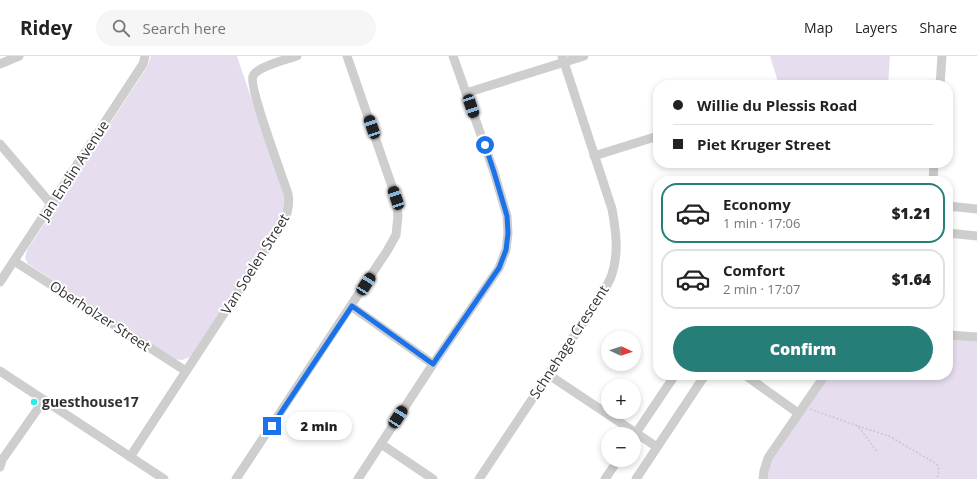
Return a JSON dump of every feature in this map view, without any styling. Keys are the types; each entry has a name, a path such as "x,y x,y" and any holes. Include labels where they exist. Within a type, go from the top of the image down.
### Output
{"street":[{"path":"0,64 19,56"},
{"name":"Jan Enslin Avenue","path":"0,282 146,56"},
{"name":"Van Soelen Street","path":"130,457 283,223 288,213 288,194 256,99 252,81 253,76 258,70 297,56"},
{"path":"236,479 352,306 396,235 398,216 396,198 348,56"},
{"path":"358,479 433,364 499,268 506,250 508,233 507,216 494,172 454,56"},
{"path":"466,93 562,59 584,56"},
{"path":"940,80 942,56"},
{"name":"Schnehage Crescent","path":"479,479 602,294 612,275 615,260 617,233 612,209 562,59"},
{"path":"594,156 653,138"},
{"path":"0,144 51,204"},
{"path":"953,207 977,209"},
{"path":"953,234 977,236"},
{"name":"Oberholzer Street","path":"14,261 186,371"},
{"path":"352,306 433,364"},
{"path":"953,335 977,337"},
{"path":"0,371 164,479"},
{"path":"549,374 625,427"},
{"path":"640,427 672,380"},
{"path":"636,479 702,380"},
{"path":"753,380 800,410"},
{"path":"763,479 768,458 821,380"},
{"path":"0,467 2,460 44,400"},
{"path":"641,438 657,447"},
{"path":"381,444 433,479"},
{"path":"605,479 613,467"}],"path":[{"path":"800,410 889,436 938,464 938,479"},
{"path":"858,426 878,453"}],"shaded area":[{"path":"151,56 237,56 284,195 285,205 279,222 190,357 182,360 173,359 28,264 25,258 27,250 147,67"},
{"path":"770,56 890,56 888,80 777,80"},
{"path":"953,338 977,340 977,479 767,479 767,472 771,460 825,380 953,380"}],"place":[{"name":"guesthouse17","path":"34,402"}],"route":[{"path":"272,426 352,306 433,364 499,268 506,250 508,233 507,216 485,145"}]}
